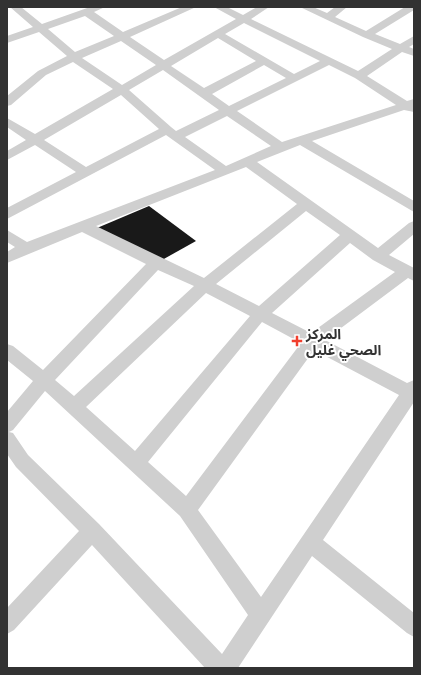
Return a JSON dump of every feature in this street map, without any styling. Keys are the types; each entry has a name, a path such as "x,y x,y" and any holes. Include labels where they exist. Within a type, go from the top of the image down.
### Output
{"street":[{"path":"15,7 39,29 74,57 122,90 172,133 225,171"},
{"path":"7,40 100,7"},
{"path":"7,102 42,73 74,57 191,7"},
{"path":"7,156 264,7"},
{"path":"304,7 367,35 414,53"},
{"path":"328,17 342,7"},
{"path":"367,35 412,7"},
{"path":"223,8 359,76 411,106"},
{"path":"87,12 204,92 280,147"},
{"path":"218,34 294,78"},
{"path":"359,76 414,39"},
{"path":"204,92 264,61"},
{"path":"7,214 86,173 172,133 228,110 329,61"},
{"path":"7,258 26,248 225,171 280,147 411,106"},
{"path":"7,122 86,173"},
{"path":"302,140 414,207"},
{"path":"187,510 312,341 410,273 378,256 247,161"},
{"path":"74,407 205,285 306,204"},
{"path":"84,226 156,263 205,285 413,392 225,668"},
{"path":"378,256 414,226"},
{"path":"7,235 26,248"},
{"path":"136,463 260,314 349,236"},
{"path":"7,425 44,380 156,263"},
{"path":"7,351 44,380 187,510 261,614"},
{"path":"7,439 22,462 92,531 220,668"},
{"path":"7,623 92,531"},
{"path":"310,542 414,626"}],"building":[{"path":"149,206 196,241 162,260 97,228"}],"place":[{"name":"المركز الصحي غليل","path":"297,341"}]}
